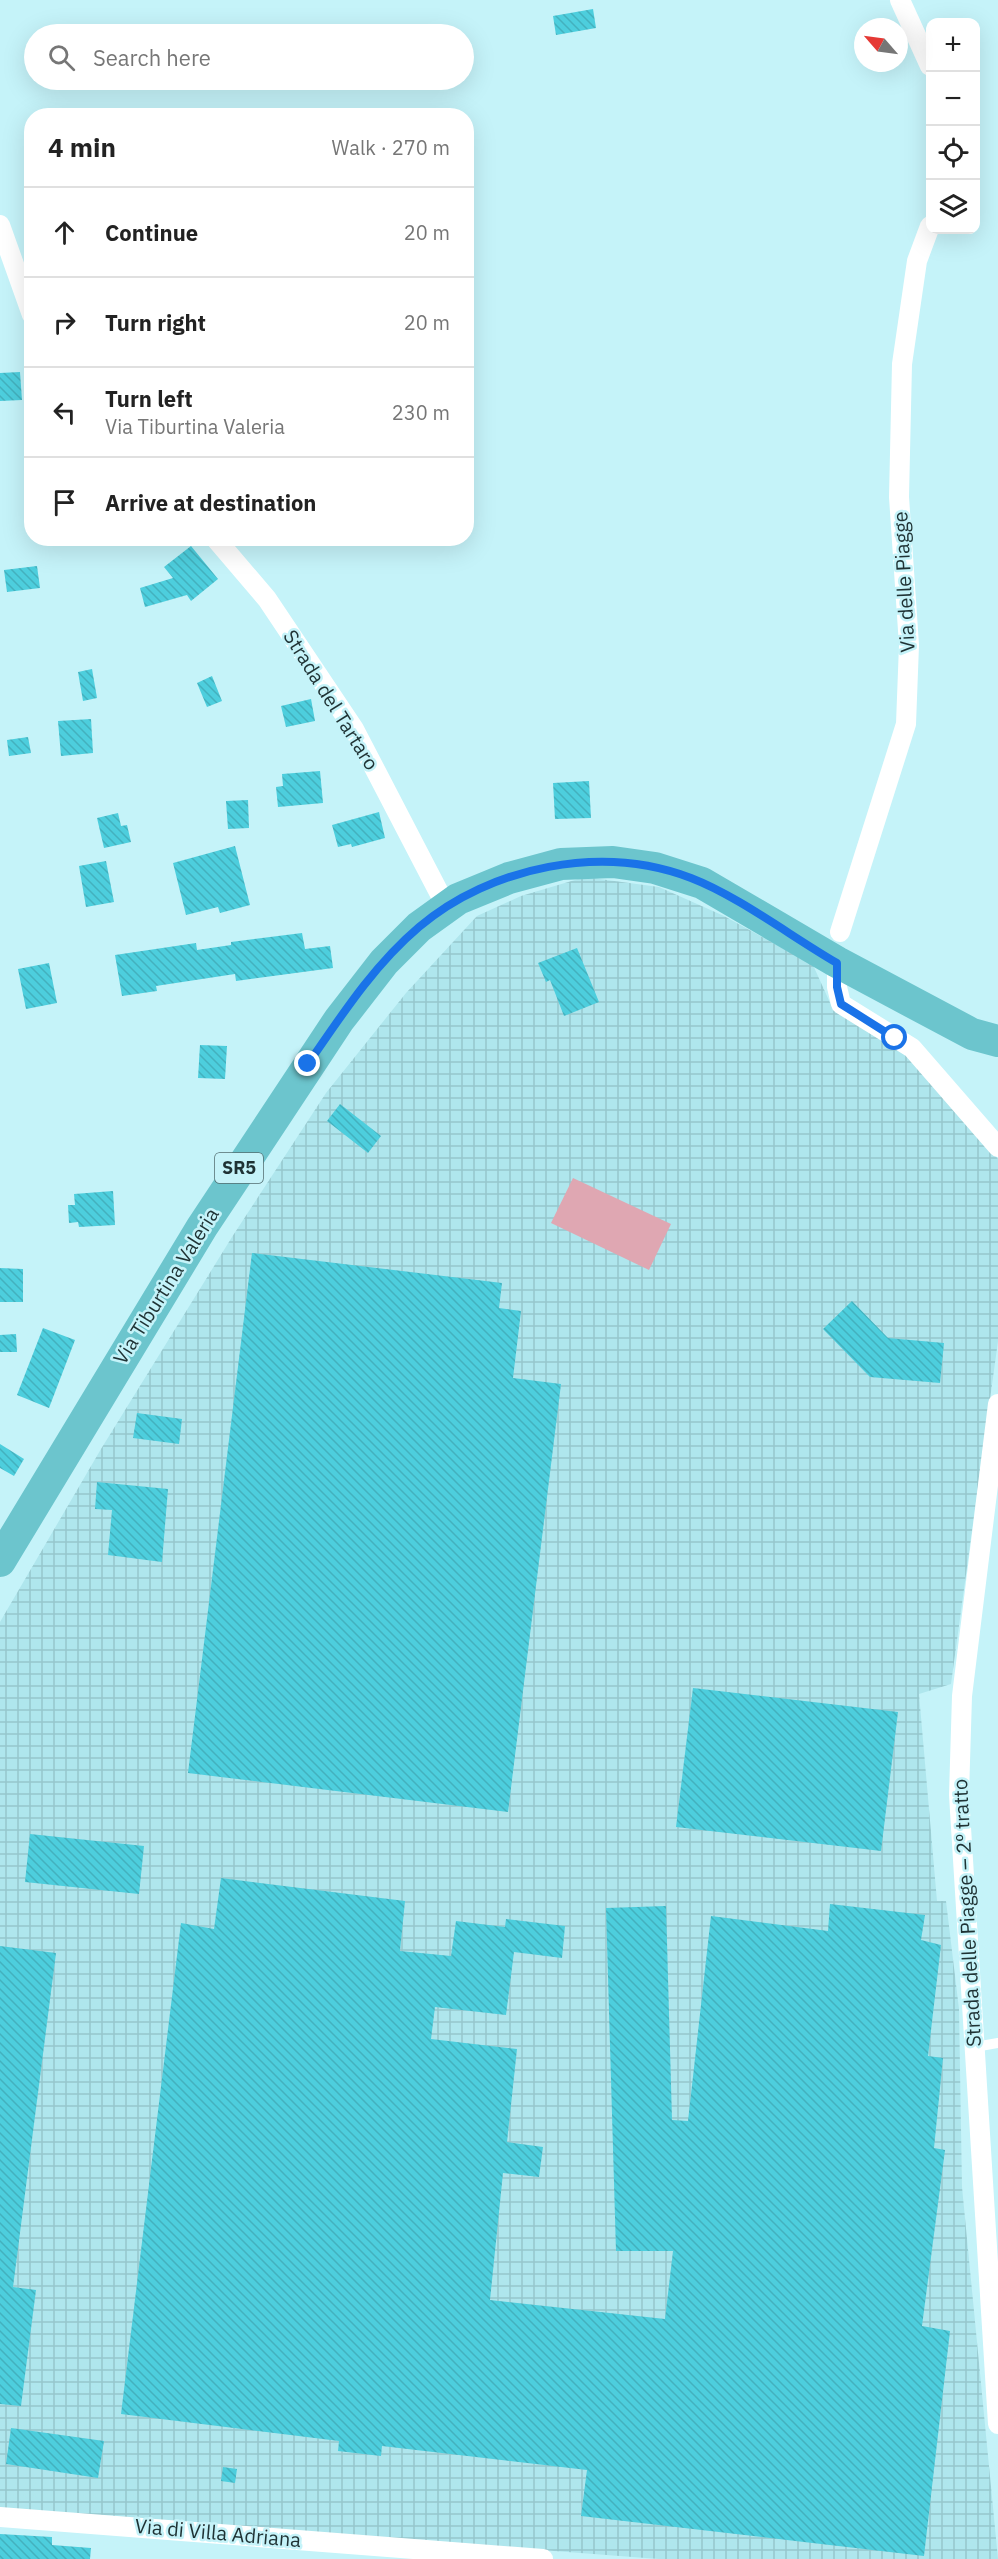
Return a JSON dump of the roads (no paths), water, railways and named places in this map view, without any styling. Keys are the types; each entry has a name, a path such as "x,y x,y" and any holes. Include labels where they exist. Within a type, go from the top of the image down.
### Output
{"main road":[{"name":"Via Tiburtina Valeria","path":"0,1561 202,1227 308,1064 384,962 419,927 446,906 487,886 549,866 613,862 642,864 702,883 837,963 972,1034 998,1041"}],"street":[{"path":"900,0 926,57"},
{"path":"0,225 24,292"},
{"name":"Via delle Piagge","path":"840,932 848,901 897,760 906,724 909,645 899,497 902,364 917,261 927,234"},
{"name":"Strada del Tartaro","path":"222,546 267,599 354,729 446,906"},
{"path":"837,963 837,987 841,1004 912,1048 998,1146"},
{"name":"Strada delle Piagge – 2º tratto","path":"998,1404 959,1726 959,1795 998,2424"},
{"name":"Via di Villa Adriana","path":"0,2517 543,2559"}],"lane":[{"path":"975,2047 998,2043"}]}
